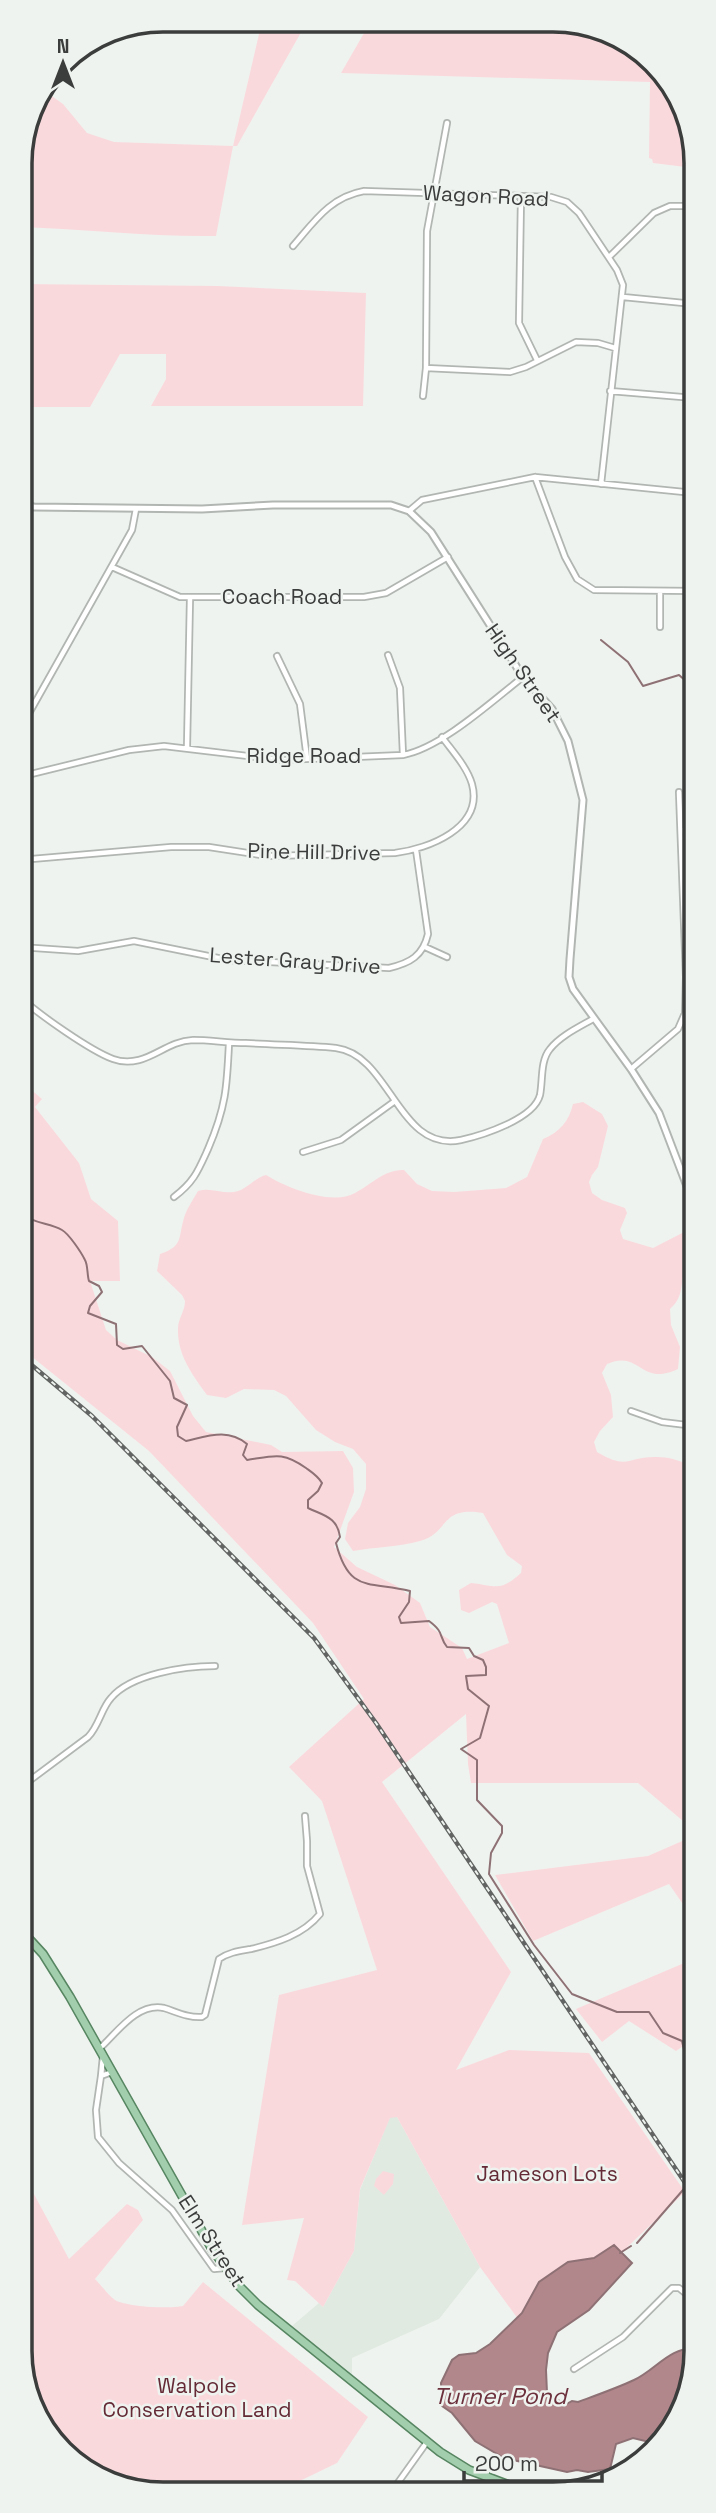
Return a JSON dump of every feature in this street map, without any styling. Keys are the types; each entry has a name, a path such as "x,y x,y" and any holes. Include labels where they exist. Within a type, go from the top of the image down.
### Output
{"main road":[{"name":"Elm Street","path":"32,1941 43,1954 101,2052 225,2268 258,2305 427,2442 469,2470 501,2482"}],"street":[{"path":"423,396 426,368 426,231 447,123"},
{"name":"Wagon Road","path":"293,246 323,210 341,198 364,191 551,197 567,202 579,213 621,278 623,297 601,484"},
{"path":"521,197 519,323 537,360"},
{"path":"609,257 654,214 670,206 684,206"},
{"path":"623,297 684,303"},
{"path":"426,368 510,372 576,342 598,343 615,348"},
{"path":"610,391 684,397"},
{"path":"535,477 565,557 578,579 594,590 684,591"},
{"path":"32,507 136,509 391,505 409,511 422,500 535,477 684,492"},
{"path":"32,708 132,530 136,509"},
{"name":"High Street","path":"409,511 431,532 523,677 552,709 568,741 583,800 569,977 573,989 631,1069 665,1125 684,1180"},
{"name":"Coach Road","path":"112,568 169,594 190,597 376,596 414,579 448,558"},
{"path":"660,591 660,627"},
{"path":"187,747 190,597"},
{"path":"388,655 400,688 403,755"},
{"path":"277,656 300,704 307,759"},
{"name":"Ridge Road","path":"32,774 146,747 187,747 282,761 403,755 418,752 442,737 523,677"},
{"name":"Pine Hill Drive","path":"32,859 171,847 209,847 267,856 395,853 415,850 454,831 462,824 472,804 472,785 467,773 442,737"},
{"path":"680,792 684,919"},
{"path":"415,850 427,924 425,947 447,957"},
{"name":"Lester Gray Drive","path":"32,948 78,951 134,941 228,960 389,968 414,960 425,947"},
{"path":"32,1006 103,1054 121,1061 138,1061 182,1041 327,1047 353,1052 369,1065 395,1101 423,1132 443,1140 464,1139 521,1118 531,1111 537,1104 544,1059 549,1049 593,1019"},
{"path":"631,1069 678,1029 684,1015"},
{"path":"174,1197 192,1183 221,1120 226,1100 229,1043"},
{"path":"303,1152 341,1140 395,1101"},
{"path":"631,1410 662,1422 684,1425"},
{"path":"32,1779 93,1732 108,1701 118,1690 138,1679 161,1673 196,1666 215,1666"},
{"path":"225,2268 214,2269 172,2210 119,2163 98,2137 95,2123 101,2052 128,2021 144,2010 162,2008 190,2017 202,2017 205,2015 219,1959 230,1953 281,1941 315,1920 320,1914 307,1866 305,1816"},
{"path":"101,2076 112,2072"},
{"path":"574,2369 623,2337 672,2288 679,2288 684,2292"},
{"path":"398,2482 427,2442"}],"shaded area":[{"path":"390,2117 397,2117 480,2267 439,2319 352,2358 352,2374 292,2326 319,2303 323,2307 354,2251 360,2190"}],"green space":[{"path":"259,32 301,32 237,146 233,146"},
{"path":"365,32 554,32 596,38 633,58 658,83 675,112 680,128 684,167 653,163 649,158 650,82 341,73"},
{"path":"50,95 63,104 87,133 114,142 233,146 216,236 32,228 33,145 41,112"},
{"path":"32,284 218,286 366,293 363,406 151,406 166,379 166,354 120,354 90,407 32,407"},
{"name":"Jameson Lots","path":"32,1090 42,1099 35,1107 79,1163 91,1199 118,1221 120,1281 90,1281 106,1330 117,1340 152,1357 170,1371 193,1416 206,1432 271,1445 282,1452 343,1451 353,1468 354,1492 334,1547 357,1567 395,1585 420,1603 430,1627 462,1648 467,1659 509,1643 497,1604 492,1602 469,1613 461,1610 459,1590 471,1583 503,1585 521,1573 522,1566 507,1555 483,1513 459,1513 446,1521 430,1537 420,1541 353,1551 345,1539 348,1523 360,1507 366,1489 366,1464 353,1449 316,1430 286,1396 274,1390 244,1389 226,1398 207,1395 191,1372 180,1347 178,1328 185,1301 157,1271 160,1254 177,1244 185,1214 198,1191 234,1192 266,1175 297,1190 334,1198 355,1193 385,1174 397,1170 404,1170 417,1184 432,1191 506,1188 527,1177 543,1139 563,1125 573,1104 583,1102 602,1114 608,1126 598,1167 589,1182 592,1193 602,1200 625,1208 627,1213 620,1230 623,1239 653,1248 684,1232 684,1272 679,1296 670,1309 671,1325 680,1347 678,1369 656,1374 627,1361 607,1364 602,1373 611,1395 613,1417 594,1442 597,1452 616,1461 662,1457 684,1463 684,1822 638,1783 471,1783 466,1714 382,1782 511,1972 456,2070 509,2050 589,2053 684,2191 532,2338 480,2267 397,2117 390,2118 360,2189 354,2251 323,2307 295,2281 287,2280 304,2218 242,2225 279,1995 377,1970 322,1801 289,1767 364,1699 313,1623 149,1451 32,1357"},
{"path":"684,1840 684,1906 669,1884 533,1941 495,1875 648,1856"},
{"path":"684,1963 684,2045 676,2051 629,2021 602,2042 576,2009"},
{"path":"383,2171 394,2174 393,2184 384,2195 374,2186"},
{"name":"Walpole Conservation Land","path":"32,2191 69,2259 127,2204 138,2210 143,2220 95,2279 115,2300 148,2307 183,2306 203,2282 368,2417 337,2463 298,2482 162,2482 120,2475 104,2468 76,2449 64,2437 45,2409 34,2376"}],"water":[{"name":"Turner Pond","path":"614,2245 632,2263 589,2310 557,2332 548,2353 548,2396 560,2401 563,2406 572,2401 578,2402 634,2380 671,2355 684,2350 682,2376 675,2401 648,2442 633,2438 616,2444 610,2469 567,2472 504,2458 475,2441 452,2413 442,2406 441,2383 452,2360 459,2355 476,2353 490,2344 522,2313 539,2282 568,2262 594,2258"}],"waterway":[{"path":"601,640 628,662 643,686 679,675 684,679"},
{"path":"32,1220 62,1230 68,1235 86,1262 89,1281 99,1286 102,1292 90,1306 88,1313 116,1324 117,1345 123,1349 142,1346 170,1381 174,1398 187,1405 177,1427 178,1436 186,1441 218,1435 233,1436 247,1444 243,1455 247,1460 284,1457 311,1471 322,1483 308,1500 308,1508 329,1518 336,1525 340,1537 336,1543 341,1559 354,1578 372,1585 410,1591 409,1602 399,1617 401,1623 429,1621 439,1631 447,1647 469,1648 474,1656 483,1660 486,1675 466,1676 468,1689 489,1706 480,1738 461,1749 477,1760 477,1800 502,1826 502,1833 491,1853 489,1874 534,1945 572,1994 617,2012 649,2012 663,2033 682,2041 684,2050"},
{"path":"637,2243 684,2189"},
{"path":"620,2253 631,2246"}],"railway":[{"path":"32,1365 92,1416 314,1638 376,1723 684,2181"}]}
